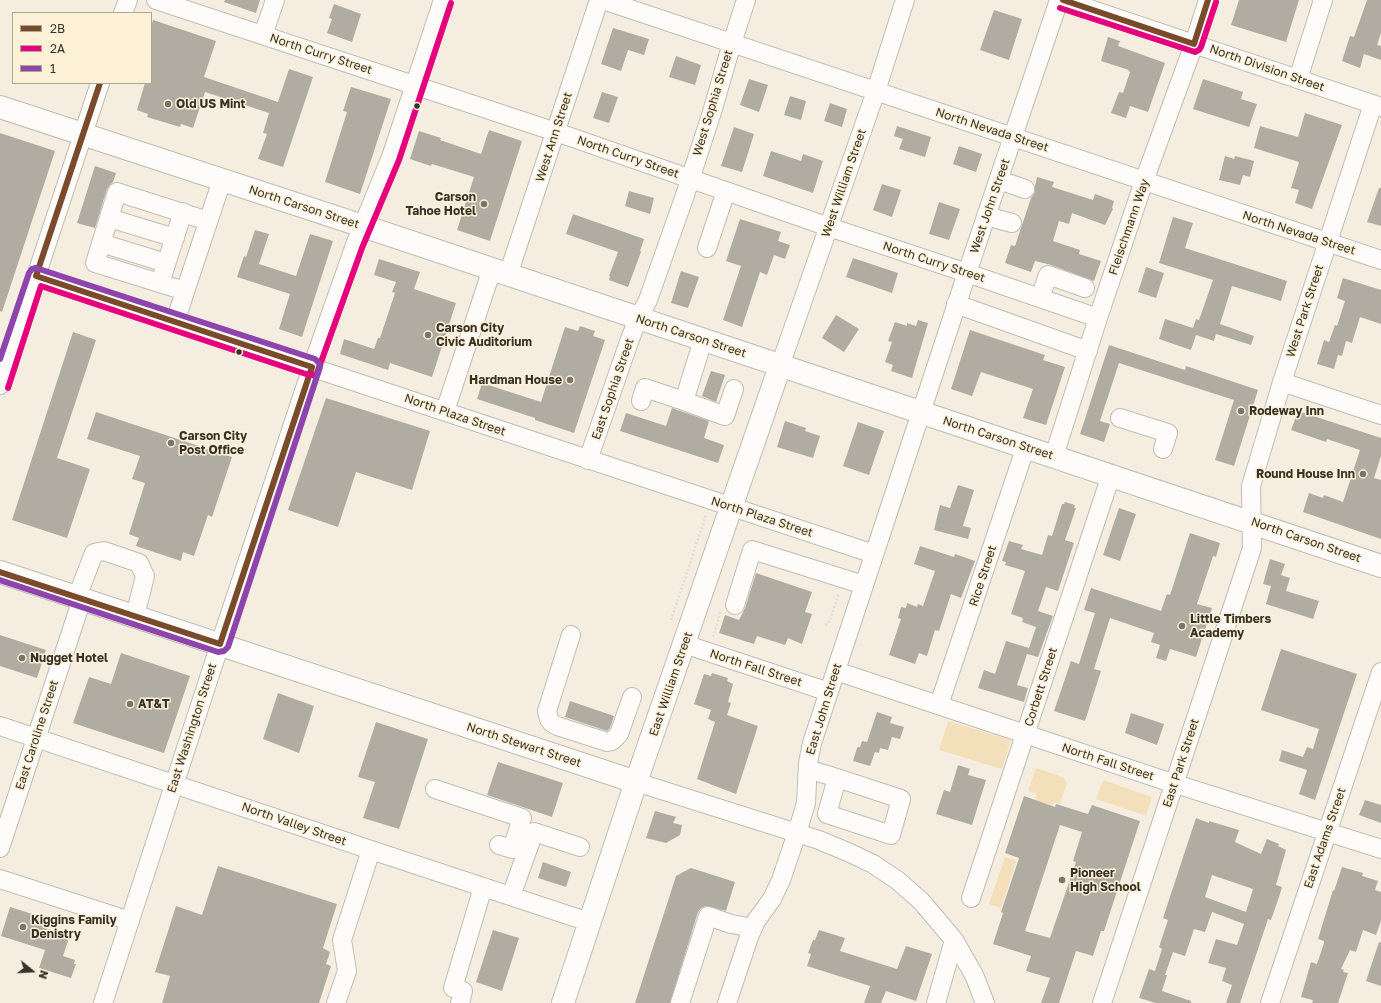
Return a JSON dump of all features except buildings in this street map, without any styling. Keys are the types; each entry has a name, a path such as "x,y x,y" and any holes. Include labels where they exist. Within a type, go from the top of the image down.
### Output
{"main road":[{"name":"North Carson Street","path":"0,107 780,366 1026,446 1111,476 1381,566"},
{"name":"East William Street","path":"564,1003 589,922 636,782 780,366"},
{"name":"North Stewart Street","path":"0,572 636,782"}],"street":[{"path":"123,12 128,0"},
{"name":"North Curry Street","path":"156,0 556,132 829,228 1098,318"},
{"path":"263,35 275,0"},
{"name":"East Washington Street","path":"103,1003 220,644 335,299 391,157 443,0"},
{"name":"West Ann Street","path":"445,411 556,132 599,0"},
{"name":"North Nevada Street","path":"603,0 1381,260"},
{"name":"West Sophia Street","path":"638,319 648,300 690,179 746,0"},
{"name":"West William Street","path":"780,366 829,228 906,0"},
{"name":"West John Street","path":"921,412 1059,0"},
{"name":"North Division Street","path":"1063,0 1377,105"},
{"name":"Fleischmann Way","path":"1054,456 1144,181 1194,44 1208,0"},
{"path":"1298,79 1323,0"},
{"path":"0,385 8,336 36,276 100,84"},
{"name":"West Park Street","path":"1252,522 1251,486 1282,382 1327,242 1377,105"},
{"path":"175,322 222,180"},
{"path":"999,180 1025,189"},
{"path":"707,248 726,191"},
{"path":"185,291 95,263 109,218 118,192 208,221"},
{"path":"160,283 183,212"},
{"path":"986,216 1012,223"},
{"path":"109,218 175,238"},
{"path":"101,243 166,263"},
{"path":"1040,298 1048,275 1085,288"},
{"name":"North Plaza Street","path":"36,276 874,554"},
{"path":"956,304 1088,351"},
{"name":"East Sophia Street","path":"588,460 638,319"},
{"path":"684,401 703,340"},
{"path":"1282,382 1381,415"},
{"path":"641,401 645,388 725,416 734,389"},
{"name":"East John Street","path":"727,1003 753,928 756,921 772,899 781,880 797,833 804,811 808,763 812,743 921,412"},
{"path":"1120,418 1168,433 1163,449"},
{"name":"Rice Street","path":"939,705 1026,446"},
{"name":"Corbett Street","path":"971,898 1111,476"},
{"name":"East Park Street","path":"1102,1003 1252,548 1252,522"},
{"path":"735,605 752,550 864,586"},
{"name":"East Caroline Street","path":"0,848 94,553 104,551 139,563 145,576 135,616"},
{"path":"572,635 547,711 548,718 552,724 607,742 612,741 619,734 632,697"},
{"name":"North Fall Street","path":"684,644 829,692"},
{"name":"North Fall Street","path":"836,671 1174,784 1381,849"},
{"name":"East Adams Street","path":"1270,1003 1381,672"},
{"name":"North Valley Street","path":"0,726 589,922"},
{"path":"808,769 837,778"},
{"name":"North Stewart Street","path":"636,782 797,833 850,853 873,864 898,880 921,901 954,940 974,975 985,1003"},
{"path":"435,789 522,818 512,849 499,845"},
{"path":"511,896 534,832 580,847"},
{"path":"336,1003 347,971 342,940 371,850"},
{"path":"0,879 130,921"},
{"path":"459,994 483,887"},
{"path":"680,1003 708,916 731,924 753,928"},
{"path":"936,1003 954,940"}],"path":[{"path":"672,620 706,515"}],"shaded area":[{"path":"948,721 1011,740 1002,769 939,750"},
{"path":"1036,768 1063,777 1067,783 1060,804 1054,802 1053,806 1035,800 1037,794 1028,791"},
{"path":"1103,780 1152,797 1146,816 1096,799"},
{"path":"1005,857 1016,861 1001,908 989,904"}],"transit line":[{"name":"2B","path":"1063,0 1194,44 1208,0"},
{"name":"2A","path":"1060,8 1195,52 1201,47 1216,2"},
{"name":"2A","path":"8,388 41,286 309,375 314,375 317,373 362,248 399,160 451,3"},
{"name":"2B","path":"0,572 220,644 312,367 36,276 100,84"},
{"name":"1","path":"0,359 29,273 32,269 36,268 315,359 319,363 320,367 228,647 224,651 218,652 0,580"}],"place":[{"name":"Old US Mint","path":"168,104"},
{"name":"Carson Tahoe Hotel","path":"484,204"},
{"name":"Carson City Civic Auditorium","path":"428,335"},
{"name":"Hardman House","path":"570,380"},
{"name":"Rodeway Inn","path":"1241,411"},
{"name":"Carson City Post Office","path":"171,443"},
{"name":"Round House Inn","path":"1363,474"},
{"name":"Little Timbers Academy","path":"1182,626"},
{"name":"Nugget Hotel","path":"22,658"},
{"name":"AT&T","path":"130,704"},
{"name":"Pioneer High School","path":"1062,880"},
{"name":"Kiggins Family Denistry","path":"23,927"}]}
